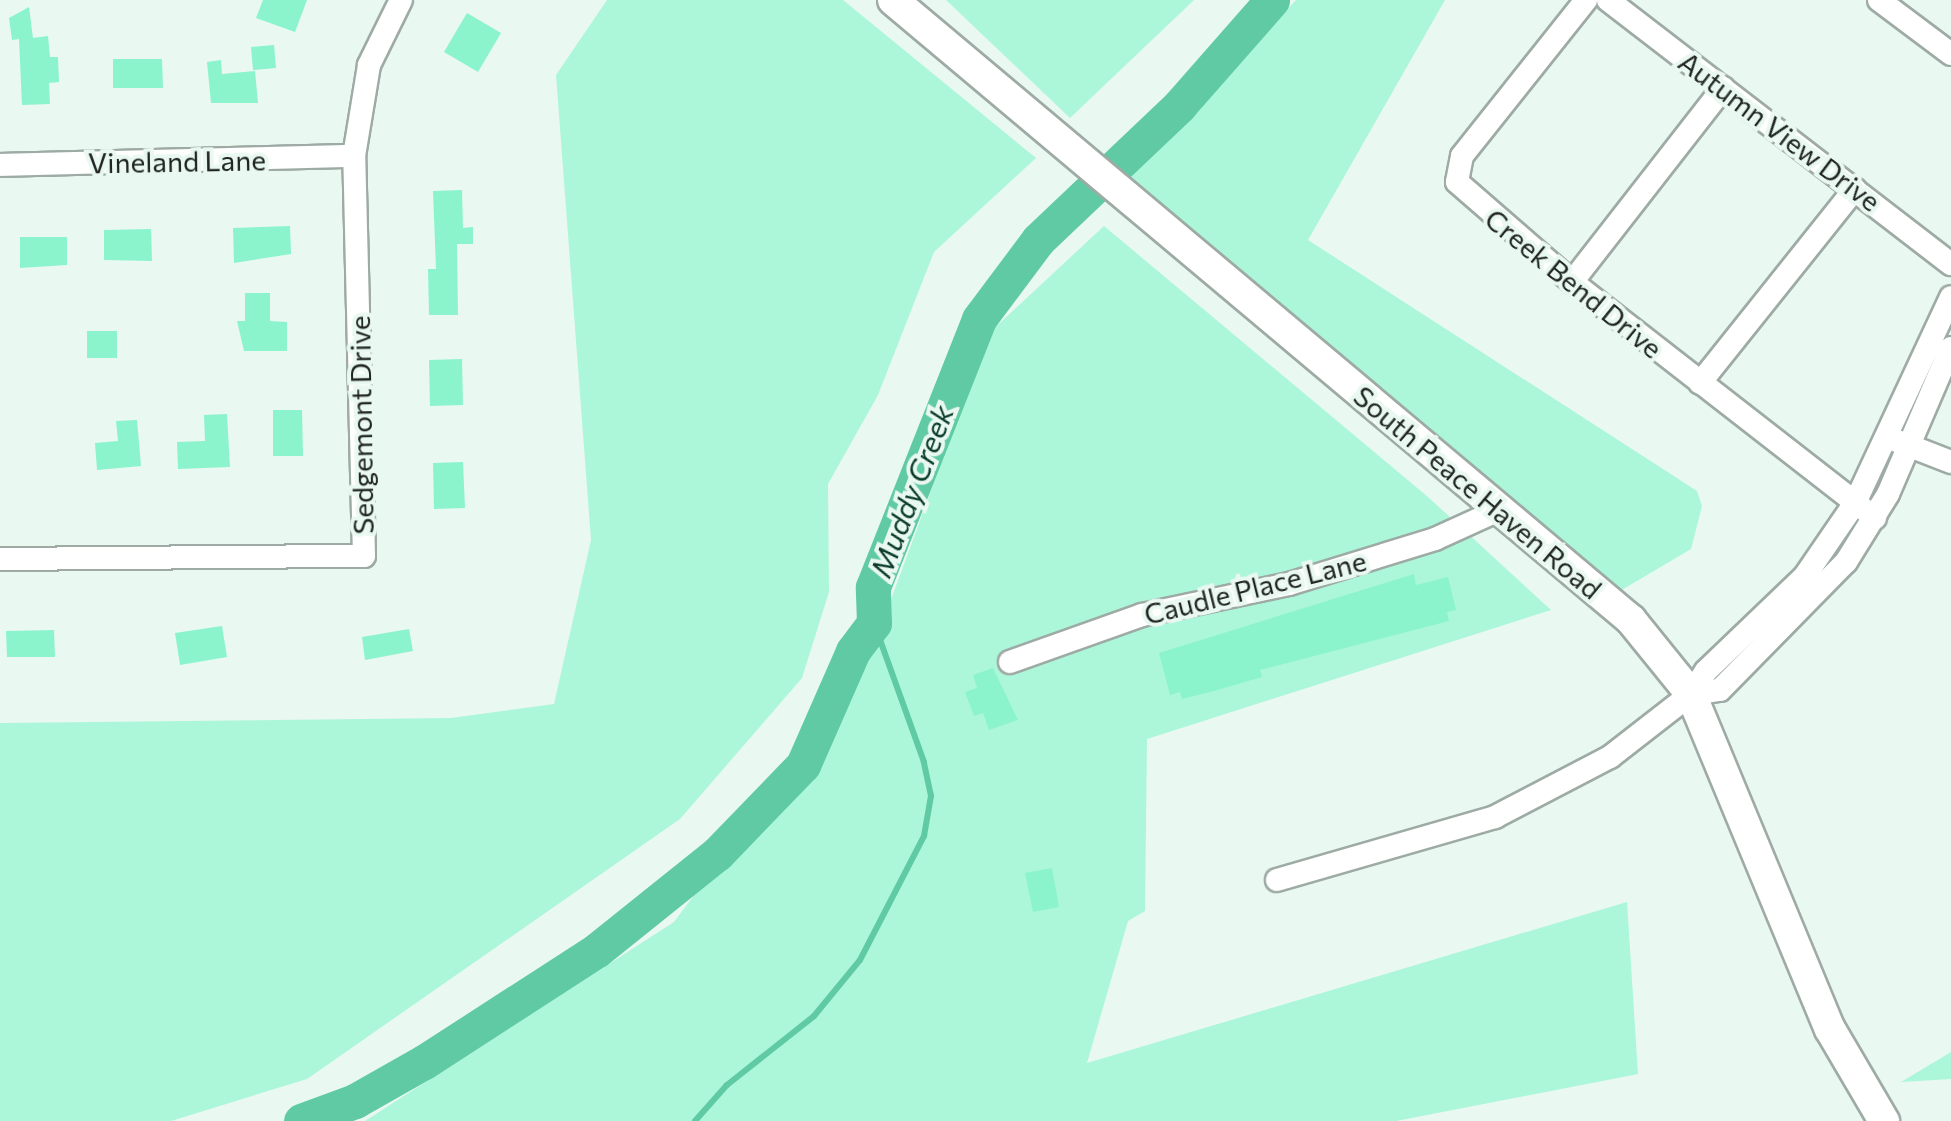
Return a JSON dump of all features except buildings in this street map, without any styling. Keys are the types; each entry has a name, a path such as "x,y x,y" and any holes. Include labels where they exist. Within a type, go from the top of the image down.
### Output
{"main road":[{"name":"South Peace Haven Road","path":"893,0 1631,620 1691,694 1830,1029 1884,1121"}],"street":[{"name":"Sedgemont Drive","path":"0,559 364,556 354,156 369,65 401,0"},
{"name":"Creek Bend Drive","path":"1586,0 1455,173 1468,198 1875,518"},
{"name":"Autumn View Drive","path":"1608,0 1951,264"},
{"path":"1879,0 1951,54"},
{"path":"1572,282 1723,88"},
{"name":"Vineland Lane","path":"0,164 354,156"},
{"path":"1700,383 1855,189"},
{"path":"1691,694 1720,690 1748,666 1846,562 1875,518 1951,297"},
{"path":"1276,880 1494,817 1610,757 1691,694 1706,670 1805,576 1900,442 1951,348"},
{"path":"1900,442 1951,462"},
{"name":"Caudle Place Lane","path":"1010,662 1142,615 1290,584 1435,539 1500,510"}],"green space":[{"path":"607,0 843,0 1036,158 934,252 878,395 828,484 829,592 802,678 680,819 307,1079 171,1121 0,1121 0,723 451,718 554,704 591,540 556,75"},
{"path":"946,0 1194,0 1070,118"},
{"path":"1296,0 1445,0 1308,240 1697,491 1702,506 1691,549 1620,591 1130,177"},
{"path":"1104,226 1428,497 1551,610 1147,739 1145,911 1128,921 1087,1063 1627,902 1638,1074 1396,1121 365,1121 674,922 868,662 989,333"},
{"path":"1951,1052 1951,1079 1901,1082"}],"waterway":[{"name":"Muddy Creek","path":"301,1121 355,1101 424,1062 597,950 717,854 803,765 853,651 874,623 873,587 979,319 1038,240 1179,106 1272,0"},
{"path":"695,1121 727,1085 814,1016 860,960 924,836 931,796 924,762 874,623"}]}
